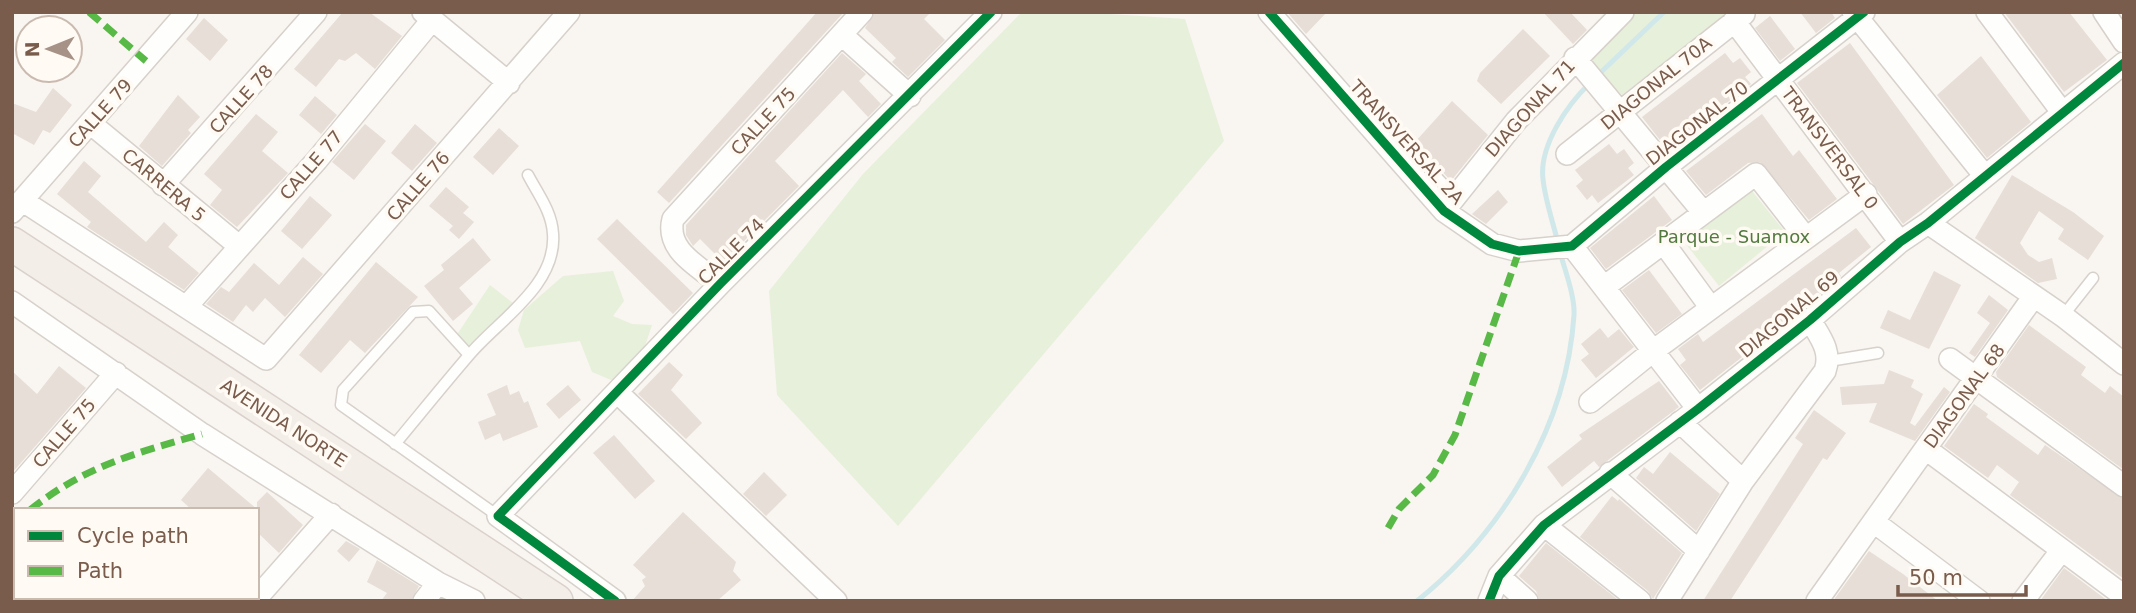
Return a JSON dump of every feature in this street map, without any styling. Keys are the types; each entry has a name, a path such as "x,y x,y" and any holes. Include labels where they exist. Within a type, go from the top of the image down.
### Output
{"main road":[{"name":"AVENIDA NORTE","path":"12,244 556,601"},
{"name":"AVENIDA NORTE","path":"12,261 528,601"}],"street":[{"name":"CALLE 79","path":"18,206 187,12"},
{"name":"CALLE 78","path":"163,185 316,12"},
{"name":"CALLE 76","path":"186,307 265,359 569,12"},
{"name":"CALLE 75","path":"720,284 674,246 669,233 673,219 862,12"},
{"name":"CALLE 74","path":"498,516 720,284 991,12"},
{"name":"TRANSVERSAL 2A","path":"1269,12 1384,141 1492,244 1519,251 1572,246"},
{"name":"DIAGONAL 71","path":"1450,204 1516,121 1580,64 1623,12"},
{"path":"1987,12 2062,112"},
{"path":"2104,12 2124,42"},
{"path":"1858,14 1984,175"},
{"name":"DIAGONAL 70","path":"1572,246 1666,167 1858,14"},
{"path":"427,16 509,83"},
{"name":"CALLE 77","path":"186,307 317,160 427,16"},
{"name":"TRANSVERSAL 0","path":"1740,16 1779,79 1899,242"},
{"name":"DIAGONAL 70A","path":"1567,154 1613,104 1740,16"},
{"path":"842,36 909,96"},
{"name":"DIAGONAL 69","path":"1489,601 1499,576 1544,525 1698,409 1810,320 1899,242 1928,223 2124,63"},
{"path":"1580,64 1703,212"},
{"name":"CARRERA 5","path":"90,123 239,246"},
{"path":"1604,287 1756,174 1805,237"},
{"path":"1590,402 1653,351 1866,194"},
{"path":"18,206 186,307"},
{"path":"1928,223 2063,316 2124,364"},
{"path":"1665,244 1711,308"},
{"path":"1572,246 1698,409"},
{"name":"DIAGONAL 68","path":"1826,598 1874,522 1978,379 2034,296"},
{"path":"15,306 202,434 438,583 474,601"},
{"path":"1667,601 1742,481 1825,371 1829,361 1827,348 1810,320"},
{"path":"1950,359 2124,486"},
{"name":"CALLE 75","path":"12,493 116,373"},
{"path":"618,393 836,601"},
{"path":"1680,422 1742,481"},
{"path":"1926,449 2124,596"},
{"path":"1610,473 1699,551"},
{"path":"259,595 331,514"},
{"path":"498,516 615,601"},
{"path":"1874,522 1979,601"},
{"path":"1544,525 1640,601"},
{"path":"2023,601 2061,551"},
{"path":"1499,576 1527,601"},
{"path":"424,601 438,583"}],"lane":[{"path":"395,444 469,355 528,296 545,268 554,236 550,215 528,175"},
{"path":"2063,316 2092,278"},
{"path":"469,355 429,311 412,312 343,390 341,405 347,412 498,516"},
{"path":"1829,361 1878,353"}],"green space":[{"path":"1022,12 1080,12 1185,19 1224,141 898,526 777,395 769,291 863,174"},
{"path":"1629,12 1728,12 1622,95 1581,56"},
{"name":"Parque - Suamox","path":"1748,186 1785,232 1719,286 1682,239"},
{"path":"613,271 624,301 613,316 632,324 652,325 639,364 623,385 592,372 580,341 525,348 518,330 524,310 563,276"},
{"path":"490,285 514,304 470,349 456,336"}],"building":[{"path":"343,12 369,12 402,36 375,69 356,53 345,61 339,59 316,87 294,69"},
{"path":"817,12 844,12 669,203 657,192"},
{"path":"875,12 931,12 924,19 945,40 908,77 892,62 896,58 865,28"},
{"path":"1287,12 1327,12 1306,34"},
{"path":"1543,12 1570,12 1587,30 1573,44"},
{"path":"1800,12 1831,12 1835,18 1816,33"},
{"path":"2004,12 2069,12 2107,60 2064,92"},
{"path":"1770,16 1795,49 1780,61 1755,28"},
{"path":"204,18 228,40 210,61 186,39"},
{"path":"1523,29 1550,56 1501,104 1477,81 1480,73"},
{"path":"1850,43 1954,185 1903,224 1797,83"},
{"path":"842,53 866,74 859,81 881,104 868,117 843,90 775,161 799,186 723,262 700,239 693,246 686,235 686,225"},
{"path":"1725,53 1733,63 1740,58 1751,72 1745,77 1751,84 1667,149 1642,117"},
{"path":"1981,56 2031,122 1987,158 1937,95"},
{"path":"53,88 72,105 50,133 43,130 34,145 12,133 12,103 36,112"},
{"path":"178,95 200,117 188,130 191,133 162,166 139,146"},
{"path":"315,96 337,115 321,134 299,115"},
{"path":"1452,101 1488,135 1451,181 1415,142"},
{"path":"256,114 278,132 262,151 288,173 237,227 210,205 222,190 204,174"},
{"path":"1762,114 1793,156 1799,150 1837,199 1809,220 1760,162 1748,163 1706,195 1686,171"},
{"path":"365,124 386,141 354,180 332,162"},
{"path":"415,124 437,143 412,171 391,153"},
{"path":"499,128 519,146 493,175 473,157"},
{"path":"1609,144 1617,154 1624,149 1634,163 1628,168 1634,175 1598,203 1592,195 1587,200 1576,186 1583,180 1575,170"},
{"path":"84,161 101,176 88,192 146,242 164,222 178,235 168,247 199,273 184,290 87,227 91,222 57,194"},
{"path":"2012,175 2073,212 2104,236 2088,260 2058,239 2064,229 2039,211 2020,243 2028,255 2039,262 2052,258 2057,279 2038,283 1975,238"},
{"path":"446,187 469,207 463,213 474,222 459,239 449,230 453,226 429,206"},
{"path":"1498,190 1508,202 1486,224 1472,214"},
{"path":"310,196 332,215 302,249 281,231"},
{"path":"1654,196 1672,220 1606,269 1590,248"},
{"path":"617,219 693,293 673,314 597,239"},
{"path":"1856,228 1871,247 1839,273 1841,276 1802,310 1700,390 1680,365 1686,360 1678,349 1698,334 1703,342"},
{"path":"473,238 491,260 459,288 473,304 453,321 424,286 444,270 441,265"},
{"path":"303,257 323,274 285,317 265,298 253,312 246,305 233,322 206,304 221,287 229,292 254,263 279,285"},
{"path":"376,262 418,297 365,353 350,340 321,373 299,355"},
{"path":"1649,270 1682,314 1656,333 1622,290"},
{"path":"1934,271 1961,285 1929,349 1880,328 1888,310 1910,320"},
{"path":"1989,295 2008,310 1975,357 1969,353 1990,323 1977,313"},
{"path":"2029,325 2086,367 2081,375 2105,393 2110,386 2124,397 2124,470 1997,377 1996,372"},
{"path":"1600,328 1608,338 1619,329 1634,347 1596,378 1581,360 1589,354 1581,344"},
{"path":"669,362 683,375 671,390 702,423 686,439 638,394"},
{"path":"59,366 86,388 12,473 12,371 37,394"},
{"path":"1889,370 1914,380 1911,387 1923,394 1910,423 1915,426 1944,387 1950,392 1915,441 1869,422 1877,403 1842,405 1840,387 1884,384"},
{"path":"1659,381 1679,407 1599,467 1594,461 1562,487 1547,467 1582,439 1579,435"},
{"path":"507,385 510,395 519,391 524,403 528,401 538,427 503,441 500,433 485,440 478,422 496,415 487,394"},
{"path":"568,385 581,400 559,419 546,404"},
{"path":"1974,404 1988,414 1986,417 2038,455 2045,445 2124,499 2124,579 2010,495 2019,482 1997,465 1988,478 1944,446"},
{"path":"1814,410 1846,433 1827,460 1823,458 1730,601 1703,601 1803,444 1795,438"},
{"path":"614,435 655,481 635,499 593,453"},
{"path":"1670,452 1720,494 1696,531 1636,478 1644,467 1653,474"},
{"path":"208,468 256,508 190,508 181,500"},
{"path":"764,472 787,495 766,516 743,494"},
{"path":"267,492 303,525 279,553 259,534 257,502"},
{"path":"1612,496 1682,553 1653,599 1648,591 1580,537"},
{"path":"683,512 736,562 733,571 741,580 717,601 632,601 645,586 642,580 646,577 633,565"},
{"path":"346,541 360,549 349,562 337,551"},
{"path":"1546,543 1617,599 1540,601 1536,591 1519,576"},
{"path":"1869,551 1903,574 1938,601 1833,601"},
{"path":"377,560 419,586 411,601 381,601 387,593 367,582"},
{"path":"2064,568 2108,601 2040,601"}],"waterway":[{"path":"1597,76 1664,12"},
{"path":"1558,243 1544,187 1545,153 1564,114 1590,83"},
{"path":"1417,601 1477,543 1503,509 1544,436 1559,396 1569,356 1574,315 1560,252"}],"marked path":[{"path":"89,12 146,61"},
{"path":"1388,528 1399,509 1433,475 1455,435 1519,251"},
{"path":"33,508 91,472 133,455 202,434"}],"cycle path":[{"path":"615,601 498,516 720,284 991,12"},
{"path":"1269,12 1444,211 1492,244 1519,251 1572,246 1666,167 1864,12"},
{"path":"1489,601 1499,576 1544,525 1698,409 1810,320 1900,242 1928,223 2124,63"}]}
